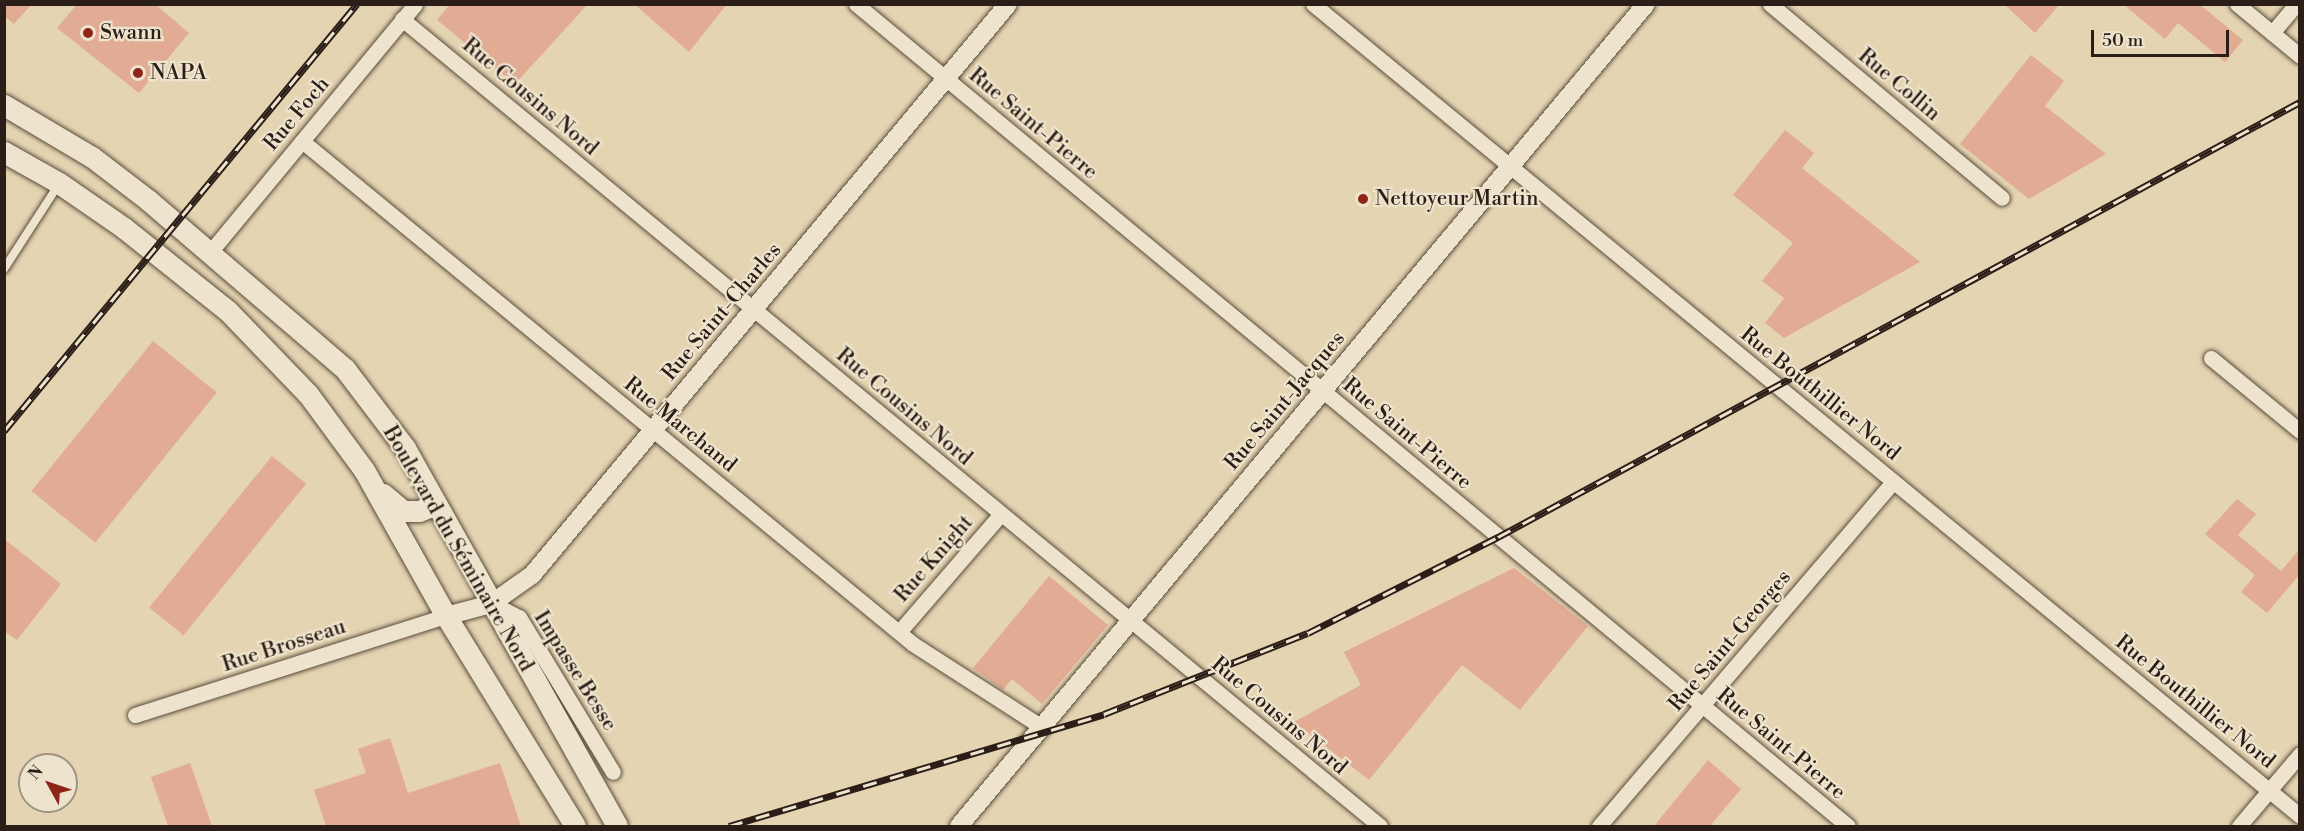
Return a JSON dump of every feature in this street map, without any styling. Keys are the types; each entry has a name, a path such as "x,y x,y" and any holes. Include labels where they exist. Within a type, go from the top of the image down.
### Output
{"main road":[{"name":"Boulevard du Séminaire Nord","path":"4,105 92,157 211,251 345,369 405,448 617,826"},
{"name":"Boulevard du Séminaire Nord","path":"4,152 59,183 132,234 228,311 271,351 308,394 364,470 446,616 575,826"},
{"path":"364,470 403,511 419,511 436,504"}],"street":[{"name":"Rue Foch","path":"211,251 414,4"},
{"name":"Rue Saint-Pierre","path":"856,4 1848,826"},
{"name":"Rue Saint-Charles","path":"446,616 491,604 532,575 1008,4"},
{"name":"Rue Bouthillier Nord","path":"1313,4 2300,816"},
{"name":"Rue Saint-Jacques","path":"959,826 1646,4"},
{"name":"Rue Collin","path":"1770,4 2002,198"},
{"path":"2237,4 2300,56"},
{"path":"2272,33 2296,4"},
{"name":"Rue Cousins Nord","path":"402,20 1380,826"},
{"name":"Rue Marchand","path":"302,141 899,632 1042,727"},
{"path":"2211,358 2300,432"},
{"name":"Rue Saint-Georges","path":"1599,826 1893,482"},
{"name":"Rue Knight","path":"899,632 1001,514"},
{"name":"Impasse Besse","path":"491,604 519,617 613,772"},
{"name":"Rue Brosseau","path":"135,715 446,616"},
{"path":"2239,826 2300,754"}],"lane":[{"path":"4,269 59,183"}],"building":[{"path":"4,4 32,4 14,24 4,16"},
{"path":"77,4 155,4 189,33 139,93 57,28"},
{"path":"450,4 588,4 515,84 437,20"},
{"path":"634,4 727,4 689,52"},
{"path":"2004,4 2060,4 2035,33"},
{"path":"2123,4 2199,4 2243,40 2225,62 2178,23 2165,39"},
{"path":"2031,55 2064,81 2045,106 2106,154 2029,199 1960,144"},
{"path":"1785,130 1814,153 1802,168 1920,262 1784,338 1765,323 1784,298 1762,281 1793,243 1733,195"},
{"path":"153,341 217,393 95,543 32,491"},
{"path":"272,456 306,484 183,635 149,608"},
{"path":"2237,499 2256,514 2238,535 2281,571 2300,549 2300,574 2267,613 2241,592 2255,575 2205,534"},
{"path":"4,539 61,584 17,640 4,631"},
{"path":"1514,568 1588,626 1520,710 1462,665 1369,780 1294,722 1361,685 1344,652"},
{"path":"1049,576 1108,625 1042,704 1012,679 1003,690 973,668"},
{"path":"390,738 408,793 500,763 521,826 326,826 314,790 366,773 358,749"},
{"path":"1708,760 1741,789 1710,826 1654,826"},
{"path":"190,763 212,826 168,826 151,777"}],"railway":[{"path":"4,431 357,4"},
{"path":"729,826 1104,714 1308,633 1498,537 2300,102"}],"place":[{"name":"Swann","path":"88,33"},
{"name":"NAPA","path":"138,73"},
{"name":"Nettoyeur Martin","path":"1363,199"}]}
